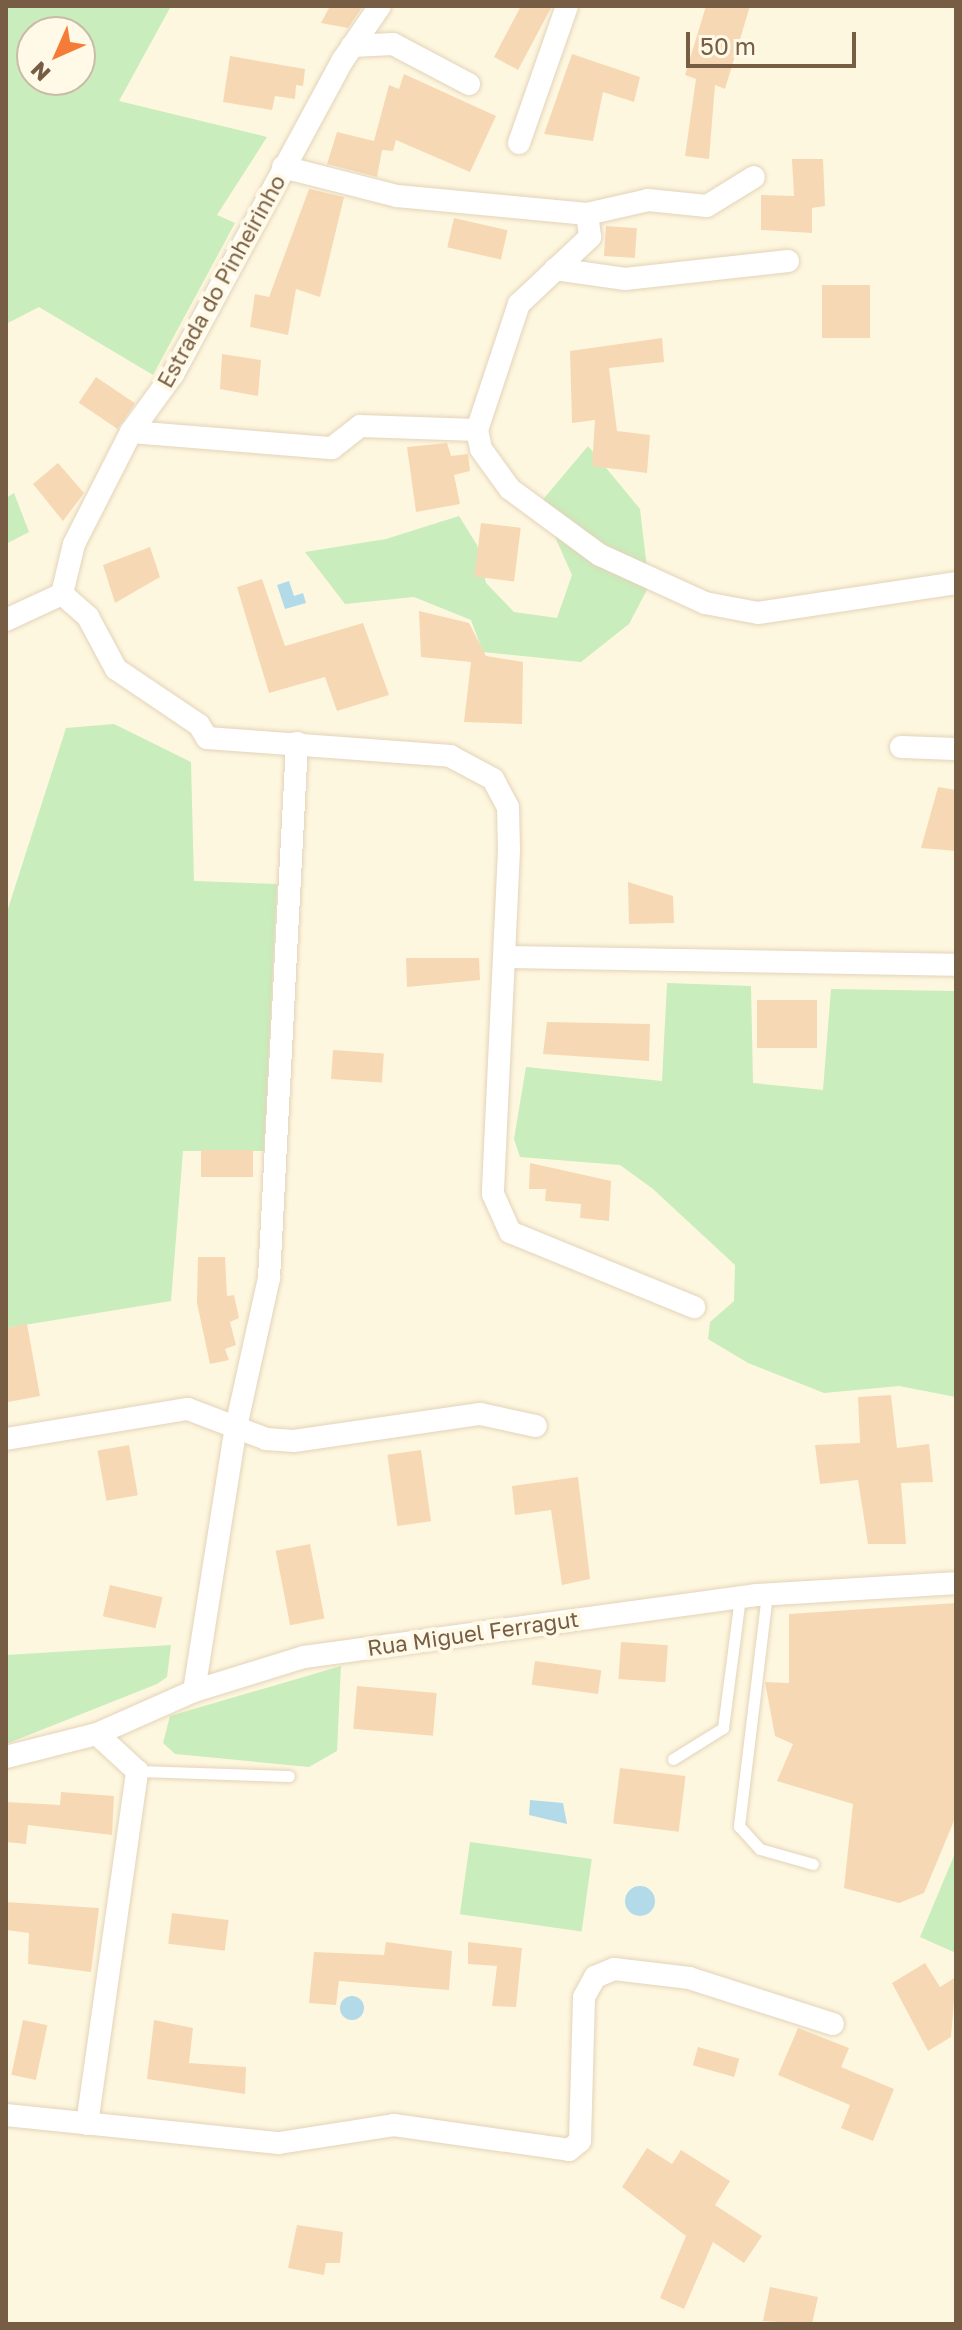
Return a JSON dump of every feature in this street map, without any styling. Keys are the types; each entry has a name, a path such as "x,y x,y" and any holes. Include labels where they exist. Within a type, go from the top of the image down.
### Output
{"street":[{"name":"Estrada do Pinheirinho","path":"62,594 74,544 131,432 173,374 283,167 352,46 380,6"},
{"path":"519,143 567,6"},
{"path":"352,46 393,44 469,84"},
{"path":"283,167 397,196 587,214 648,200 707,206 754,177"},
{"path":"587,214 590,237 519,304 477,430 510,489 600,555 705,603 758,613 956,583"},
{"path":"555,269 625,279 788,261"},
{"path":"131,432 332,448 360,426 477,430"},
{"path":"6,620 62,594 88,617 116,669 199,725 207,738 450,756 493,779 508,807 493,1194 510,1232 694,1307"},
{"path":"194,1691 236,1427 269,1278 297,743"},
{"path":"901,747 956,749"},
{"path":"504,957 956,965"},
{"path":"6,1439 188,1409 236,1427 294,1441 480,1414 536,1426"},
{"name":"Rua Miguel Ferragut","path":"6,1757 97,1734 194,1691 304,1657 740,1597 956,1583"},
{"path":"87,2124 137,1771 97,1734"},
{"path":"6,2115 279,2143 394,2125 569,2150 580,2141 584,1997 595,1977 614,1969 689,1978 833,2024"}],"lane":[{"path":"767,1594 739,1826 760,1849 813,1864"},
{"path":"673,1759 723,1728 740,1597"},
{"path":"137,1771 289,1776"}],"green space":[{"path":"6,6 171,6 119,101 267,137 217,215 235,223 153,375 39,307 6,324"},
{"path":"588,446 640,509 649,586 629,624 581,662 483,652 471,620 414,597 345,604 305,552 386,539 459,516 477,545 486,583 514,612 557,618 572,575 540,503"},
{"path":"14,493 29,532 6,544 6,498"},
{"path":"114,724 191,762 194,881 277,884 264,1151 183,1151 171,1301 6,1328 6,915 66,728"},
{"path":"667,983 751,986 753,1083 823,1090 831,989 956,991 956,1397 899,1386 824,1393 748,1363 708,1339 710,1322 734,1301 735,1265 653,1189 620,1165 520,1157 514,1139 526,1067 662,1081"},
{"path":"171,1645 167,1677 157,1684 6,1744 6,1655"},
{"path":"341,1666 337,1751 309,1767 175,1754 163,1743 170,1716"},
{"path":"470,1842 592,1859 582,1931 460,1914"},
{"path":"956,1851 956,1953 920,1937"}],"water":[{"path":"289,581 294,596 303,593 306,603 285,609 277,585"},
{"path":"530,1800 563,1803 567,1824 529,1815"},
{"path":"640,1886 650,1891 655,1901 650,1911 640,1916 630,1911 625,1901 630,1891"},
{"path":"352,1996 360,2000 364,2008 360,2016 352,2020 344,2016 340,2008 344,2000"}],"building":[{"path":"330,6 363,6 348,28 321,23"},
{"path":"521,6 552,6 518,70 494,57"},
{"path":"706,6 750,6 725,89 715,85 709,159 685,156 696,79 685,75"},
{"path":"572,54 640,77 634,102 603,92 593,141 544,134"},
{"path":"230,56 305,69 303,86 296,85 295,99 275,96 272,110 223,102"},
{"path":"404,74 496,116 470,172 396,140 393,151 382,150 377,177 327,164 337,132 374,141 389,85 399,89"},
{"path":"792,159 823,159 825,206 812,208 812,233 761,230 761,195 794,196"},
{"path":"309,189 344,197 320,297 296,289 288,335 250,327 255,294 269,297"},
{"path":"454,218 508,230 501,260 447,247"},
{"path":"606,226 637,228 635,258 604,256"},
{"path":"822,285 870,285 870,338 822,338"},
{"path":"662,338 664,362 609,368 617,431 650,435 647,473 592,466 595,420 572,423 570,351"},
{"path":"222,354 261,360 258,396 220,389"},
{"path":"96,377 135,403 118,429 79,403"},
{"path":"447,443 451,456 468,454 470,471 454,475 460,504 416,512 407,447"},
{"path":"58,463 84,493 63,521 33,484"},
{"path":"481,523 521,528 514,581 474,577"},
{"path":"150,547 160,577 115,603 103,565"},
{"path":"262,579 285,646 363,623 389,695 337,711 325,677 269,693 237,587"},
{"path":"419,611 469,623 486,656 523,662 522,724 464,722 471,662 421,657"},
{"path":"938,787 956,790 956,851 921,848"},
{"path":"628,882 673,896 674,923 629,924"},
{"path":"406,958 479,958 480,980 407,987"},
{"path":"757,1000 817,1000 817,1048 757,1048"},
{"path":"547,1022 650,1024 649,1061 543,1054"},
{"path":"333,1050 384,1054 382,1082 331,1079"},
{"path":"201,1150 253,1150 253,1177 201,1177"},
{"path":"530,1163 611,1181 609,1221 580,1218 581,1204 545,1201 546,1189 529,1189"},
{"path":"198,1257 225,1257 227,1296 234,1295 239,1318 230,1322 236,1345 225,1349 229,1360 210,1364 197,1303"},
{"path":"27,1324 40,1396 8,1402 6,1328"},
{"path":"891,1395 897,1448 929,1444 933,1482 901,1483 906,1544 868,1544 858,1480 820,1484 815,1445 860,1443 858,1397"},
{"path":"129,1445 138,1495 106,1501 97,1451"},
{"path":"421,1450 431,1521 397,1526 387,1455"},
{"path":"578,1477 590,1579 562,1585 551,1510 515,1515 512,1486"},
{"path":"310,1544 325,1619 290,1625 276,1551"},
{"path":"110,1585 163,1597 155,1628 103,1616"},
{"path":"956,1603 956,1816 924,1893 899,1903 844,1888 853,1804 777,1781 793,1744 775,1736 765,1682 789,1683 789,1614"},
{"path":"621,1642 668,1645 665,1682 618,1679"},
{"path":"535,1661 601,1670 598,1694 532,1685"},
{"path":"357,1686 437,1693 433,1736 353,1729"},
{"path":"620,1768 686,1776 679,1832 613,1824"},
{"path":"61,1792 114,1796 112,1835 28,1825 26,1844 6,1842 6,1802 60,1805"},
{"path":"6,1902 99,1908 91,1972 28,1964 29,1933 6,1930"},
{"path":"172,1913 229,1920 225,1951 168,1944"},
{"path":"386,1942 452,1951 449,1990 339,1981 336,2005 309,2003 314,1952 384,1955"},
{"path":"468,1942 522,1948 516,2007 492,2006 497,1966 468,1964"},
{"path":"925,1963 940,1987 956,1977 951,2037 928,2051 892,1983"},
{"path":"23,2020 47,2025 36,2080 11,2075"},
{"path":"154,2020 193,2028 189,2063 246,2067 245,2094 147,2079"},
{"path":"798,2028 849,2048 841,2067 894,2089 873,2141 841,2128 850,2105 778,2075"},
{"path":"698,2047 739,2059 734,2077 693,2065"},
{"path":"647,2148 672,2164 681,2150 730,2181 715,2205 762,2236 744,2263 713,2242 684,2309 660,2298 686,2236 622,2187"},
{"path":"297,2225 343,2232 340,2263 326,2263 324,2275 288,2268"},
{"path":"770,2287 818,2297 812,2324 763,2321"}]}
